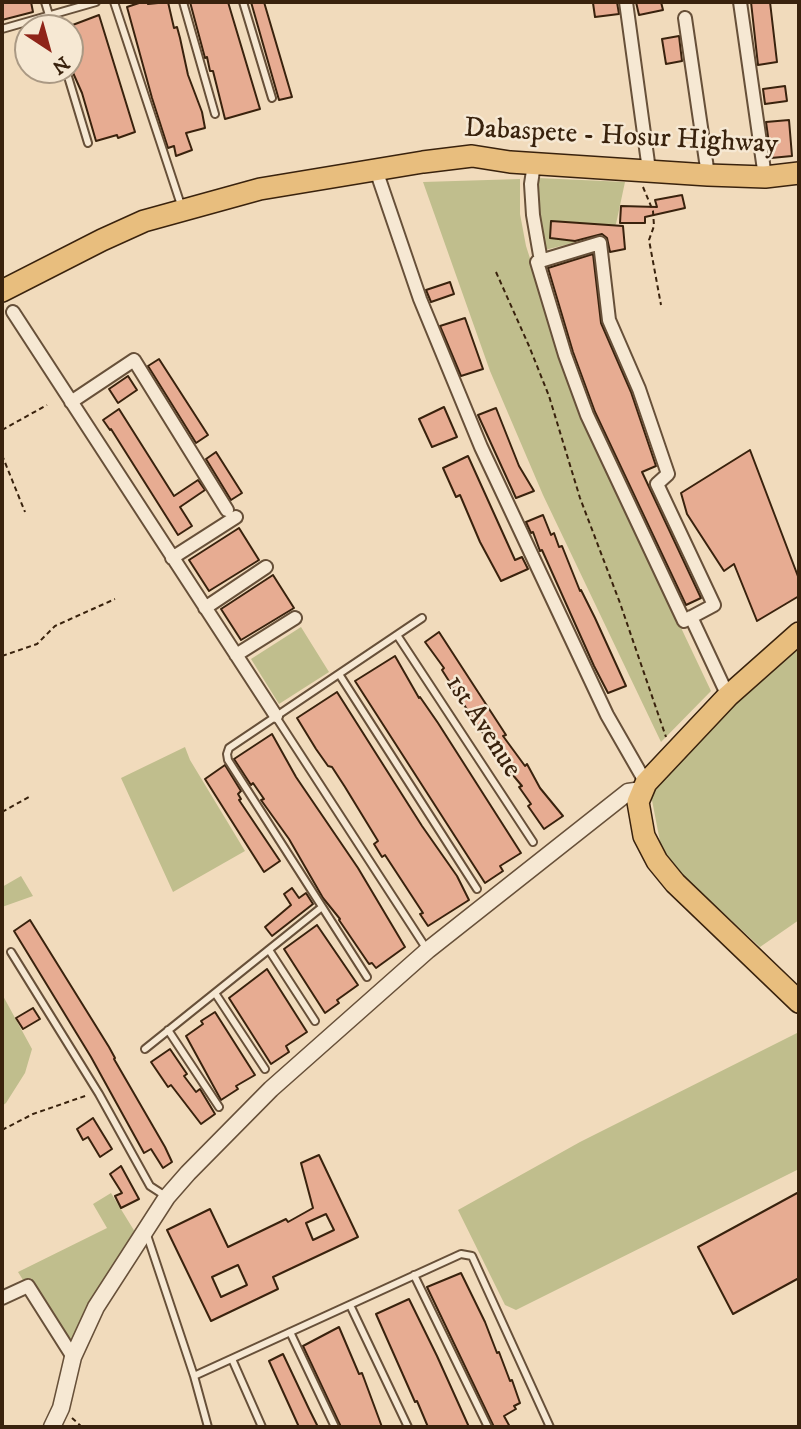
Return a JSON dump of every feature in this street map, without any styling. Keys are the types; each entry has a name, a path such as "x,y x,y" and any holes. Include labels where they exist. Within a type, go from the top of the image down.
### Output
{"highway":[{"name":"Dabaspete - Hosur Highway","path":"2,291 144,221 260,189 376,170 472,156 534,164 708,175 765,177 799,173"},
{"path":"799,633 728,696 674,753 644,787 638,802 638,812 644,836 657,861 675,883 799,1002"}],"street":[{"path":"626,2 643,170"},
{"path":"740,2 765,177"},
{"path":"685,18 708,175"},
{"path":"534,164 531,184 533,215 541,261"},
{"path":"52,1427 61,1408 73,1357 96,1307 167,1197 188,1173 271,1089 428,950 628,792 644,787 607,715 481,447 420,299 376,170"},
{"path":"600,243 609,320 639,390 668,474 657,484 714,605 691,617 684,621 587,415 545,295 537,262 600,243"},
{"path":"13,312 276,716"},
{"path":"71,402 134,360 232,513 172,558"},
{"path":"205,608 266,568"},
{"path":"691,617 728,696"},
{"path":"236,655 295,618"},
{"path":"2,1298 28,1286 73,1357"}],"lane":[{"path":"56,14 96,2"},
{"path":"114,2 182,210"},
{"path":"183,2 215,114"},
{"path":"243,2 272,98"},
{"path":"70,84 88,143"},
{"path":"367,977 228,760 229,748 422,618"},
{"name":"1st Avenue","path":"397,635 533,842"},
{"path":"339,674 477,889"},
{"path":"276,716 428,950"},
{"path":"145,1049 322,907"},
{"path":"269,950 315,1021"},
{"path":"11,952 99,1094 150,1186 167,1197"},
{"path":"215,993 265,1069"},
{"path":"168,1030 219,1107"},
{"path":"145,1230 194,1376 208,1427"},
{"path":"194,1376 461,1254 472,1256 550,1427"},
{"path":"414,1275 488,1427"},
{"path":"350,1305 408,1427"},
{"path":"290,1332 335,1427"},
{"path":"232,1359 262,1427"}],"path":[{"path":"643,170 653,211 654,226 649,240 661,306"},
{"path":"496,272 549,396 580,498 620,603 668,744 674,753"},
{"path":"2,430 47,405"},
{"path":"2,455 25,512"},
{"path":"2,656 37,644 55,626 115,599"},
{"path":"2,812 29,797"},
{"path":"2,1130 33,1114 84,1095 99,1094"}],"shaded area":[{"path":"538,178 625,182 616,224 605,235 593,235 593,238 545,250 537,217"},
{"path":"520,179 520,214 526,246 582,419 711,691 661,742 543,495 490,371 423,182"},
{"path":"301,627 329,672 279,704 251,659"},
{"path":"799,644 799,920 760,947 663,857 650,790 743,691"},
{"path":"185,747 190,760 245,851 173,892 121,778"},
{"path":"21,876 33,896 2,907 2,887"},
{"path":"2,994 32,1049 25,1073 2,1106"},
{"path":"799,1032 799,1169 516,1310 505,1305 458,1210 580,1142"},
{"path":"111,1193 135,1232 90,1302 72,1338 68,1340 31,1278 23,1280 18,1272 107,1228 93,1204"}],"building":[{"path":"2,2 31,2 33,12 14,14 14,17 2,20"},
{"path":"142,2 168,2 188,75 202,112 205,128 186,133 192,150 176,156 174,146 168,148 127,7"},
{"path":"190,2 228,2 260,109 225,119 213,71 210,71 207,57 205,58"},
{"path":"251,2 264,2 292,97 279,100"},
{"path":"617,2 619,14 595,17 593,3"},
{"path":"636,2 661,2 663,10 639,15"},
{"path":"751,2 770,2 777,62 758,65"},
{"path":"99,15 135,132 96,141 78,84 84,84 84,21"},
{"path":"679,36 682,61 666,64 662,39"},
{"path":"785,86 787,101 765,104 763,89"},
{"path":"789,120 792,156 771,158 766,122"},
{"path":"682,195 685,208 645,217 645,223 620,223 621,206 657,207 655,200"},
{"path":"551,221 623,226 625,249 610,252 607,238 602,234 575,241 550,238"},
{"path":"593,254 601,323 631,392 656,466 642,472 701,598 686,605 595,412 573,352 548,268"},
{"path":"450,282 454,294 431,302 426,290"},
{"path":"465,318 483,369 461,376 440,326"},
{"path":"159,359 208,435 196,443 148,366"},
{"path":"128,376 137,390 118,403 109,389"},
{"path":"444,407 457,437 432,447 419,419"},
{"path":"496,408 519,466 534,491 516,498 478,415"},
{"path":"119,409 174,496 198,480 205,490 180,507 192,526 178,535 103,420"},
{"path":"750,450 799,579 799,596 757,621 734,564 724,571 687,514 681,493"},
{"path":"216,452 242,493 231,500 206,459"},
{"path":"468,456 515,560 522,557 528,569 501,581 480,542 460,495 456,497 443,468"},
{"path":"543,515 551,535 554,533 559,547 562,546 580,591 626,686 608,693 594,666 542,550 540,551 526,522"},
{"path":"239,528 259,560 209,591 189,560"},
{"path":"273,575 294,608 241,640 221,609"},
{"path":"439,632 506,735 503,736 525,766 527,764 540,788 563,816 544,829 528,806 531,804 519,787 522,786 493,751 495,750 442,670 444,668 425,642"},
{"path":"395,656 419,698 438,723 521,853 500,866 503,871 485,883 355,681"},
{"path":"337,692 457,876 469,900 428,926 420,914 423,913 385,855 382,857 374,844 378,841 345,787 316,749 297,718"},
{"path":"272,734 296,777 358,868 405,947 376,968 372,963 369,964 323,898 289,839 261,800 264,799 234,759"},
{"path":"225,765 241,791 238,794 241,799 239,800 280,861 264,872 205,779"},
{"path":"292,888 299,898 306,893 313,904 272,936 265,927 291,905 284,894"},
{"path":"30,920 109,1047 165,1147 172,1162 163,1168 151,1149 144,1153 91,1057 14,931"},
{"path":"317,925 358,985 337,1000 339,1003 325,1013 284,949"},
{"path":"267,969 307,1032 286,1046 289,1052 271,1064 229,998"},
{"path":"33,1008 40,1019 23,1029 16,1018"},
{"path":"215,1012 255,1075 236,1086 238,1089 221,1100 186,1036"},
{"path":"170,1049 187,1074 184,1076 196,1092 200,1089 215,1114 201,1124 171,1085 168,1087 151,1062"},
{"path":"93,1118 112,1149 100,1157 88,1137 83,1140 77,1129"},
{"path":"319,1155 358,1237 273,1277 278,1289 211,1321 167,1230 210,1209 228,1247 286,1219 288,1222 313,1208 301,1163","holes":["326,1214 334,1230 313,1240 306,1223","238,1265 247,1285 221,1297 212,1277"]},
{"path":"121,1166 139,1199 121,1208 115,1196 122,1193 110,1174"},
{"path":"799,1192 799,1278 733,1314 698,1247"},
{"path":"461,1273 510,1381 512,1380 520,1403 514,1406 516,1409 504,1416 510,1427 494,1427 427,1287"},
{"path":"409,1299 469,1427 428,1427 417,1401 415,1402 376,1314"},
{"path":"339,1327 359,1374 362,1373 382,1427 341,1427 303,1346"},
{"path":"283,1354 318,1427 299,1427 269,1361"}]}
